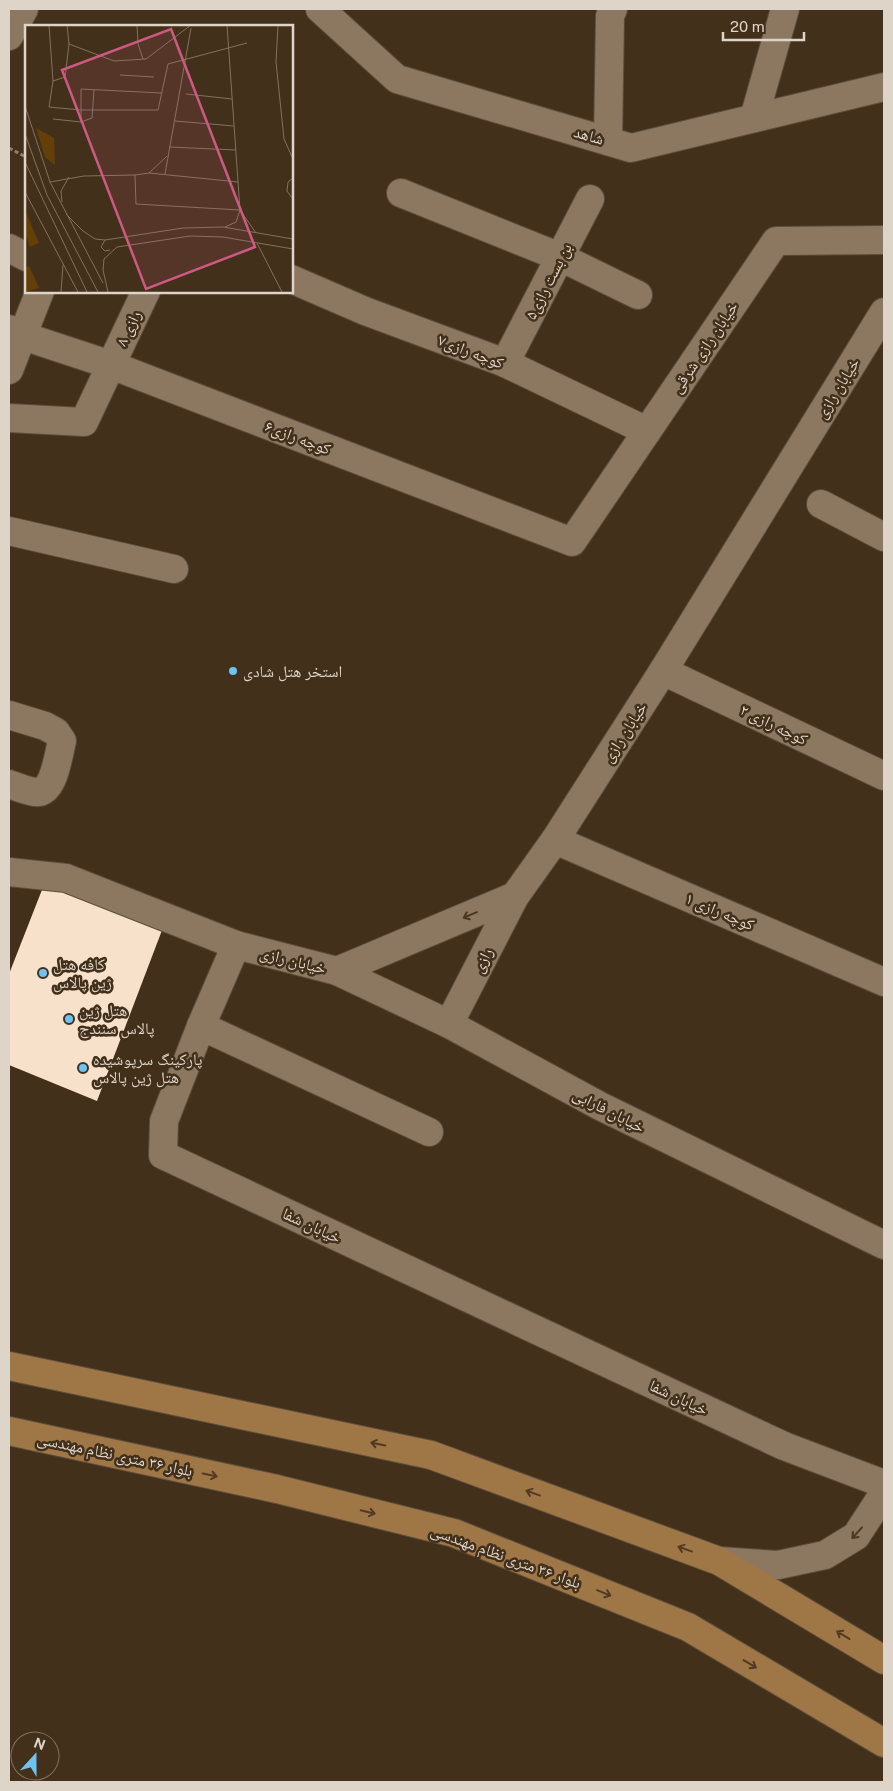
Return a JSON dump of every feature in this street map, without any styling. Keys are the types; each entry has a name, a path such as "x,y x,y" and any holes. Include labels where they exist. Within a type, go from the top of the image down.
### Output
{"main road":[{"path":"9,1366 430,1455 720,1561 884,1660"},
{"name":"بلوار ۳۶ متری نظام مهندسی","path":"9,1431 277,1489 454,1534 688,1627 884,1744"}],"street":[{"path":"9,36 24,9"},
{"name":"شاهد","path":"320,9 397,79 632,148 884,87"},
{"path":"608,141 610,16 613,9"},
{"path":"754,118 784,9"},
{"path":"400,193 560,257 638,295"},
{"name":"بن بست رازی۵","path":"505,363 590,199"},
{"name":"خیابان رازی شرقی","path":"572,542 776,241 884,240"},
{"path":"9,248 25,256"},
{"name":"کوچه رازی۷","path":"292,279 365,312 505,363 647,431"},
{"path":"9,370 16,332 39,292"},
{"name":"رازی ۸","path":"9,418 84,422 146,292"},
{"name":"خیابان رازی","path":"236,945 337,971 515,896 555,840 663,671 884,312"},
{"name":"کوچه رازی۶","path":"16,332 111,365 572,542"},
{"path":"821,504 884,537"},
{"path":"9,531 174,570"},
{"name":"کوچه رازی ۲","path":"663,671 884,776"},
{"path":"9,715 46,726 56,732 62,741 50,785 45,791 36,793 9,784"},
{"name":"کوچه رازی ۱","path":"555,840 884,982"},
{"path":"9,872 66,878 236,945"},
{"name":"رازی","path":"449,1024 515,896"},
{"name":"خیابان شفا","path":"236,945 201,1026 164,1121 163,1155 784,1446 884,1484"},
{"name":"خیابان فارابی","path":"337,971 449,1024 600,1106 884,1245"},
{"path":"201,1026 429,1132"},
{"path":"720,1561 778,1565 824,1555 856,1536 884,1493"}],"path":[{"path":"9,148 25,156"}],"building":[{"name":"هتل ژین پالاس سنندج","path":"47,877 164,925 97,1101 9,1065 9,974"}],"place":[{"name":"استخر هتل شادی","path":"233,671"},
{"name":"کافه هتل ژین پالاس","path":"43,973"},
{"name":"هتل ژین پالاس سنندج","path":"69,1019"},
{"name":"پارکینگ سرپوشیده هتل ژین پالاس","path":"83,1068"}]}
